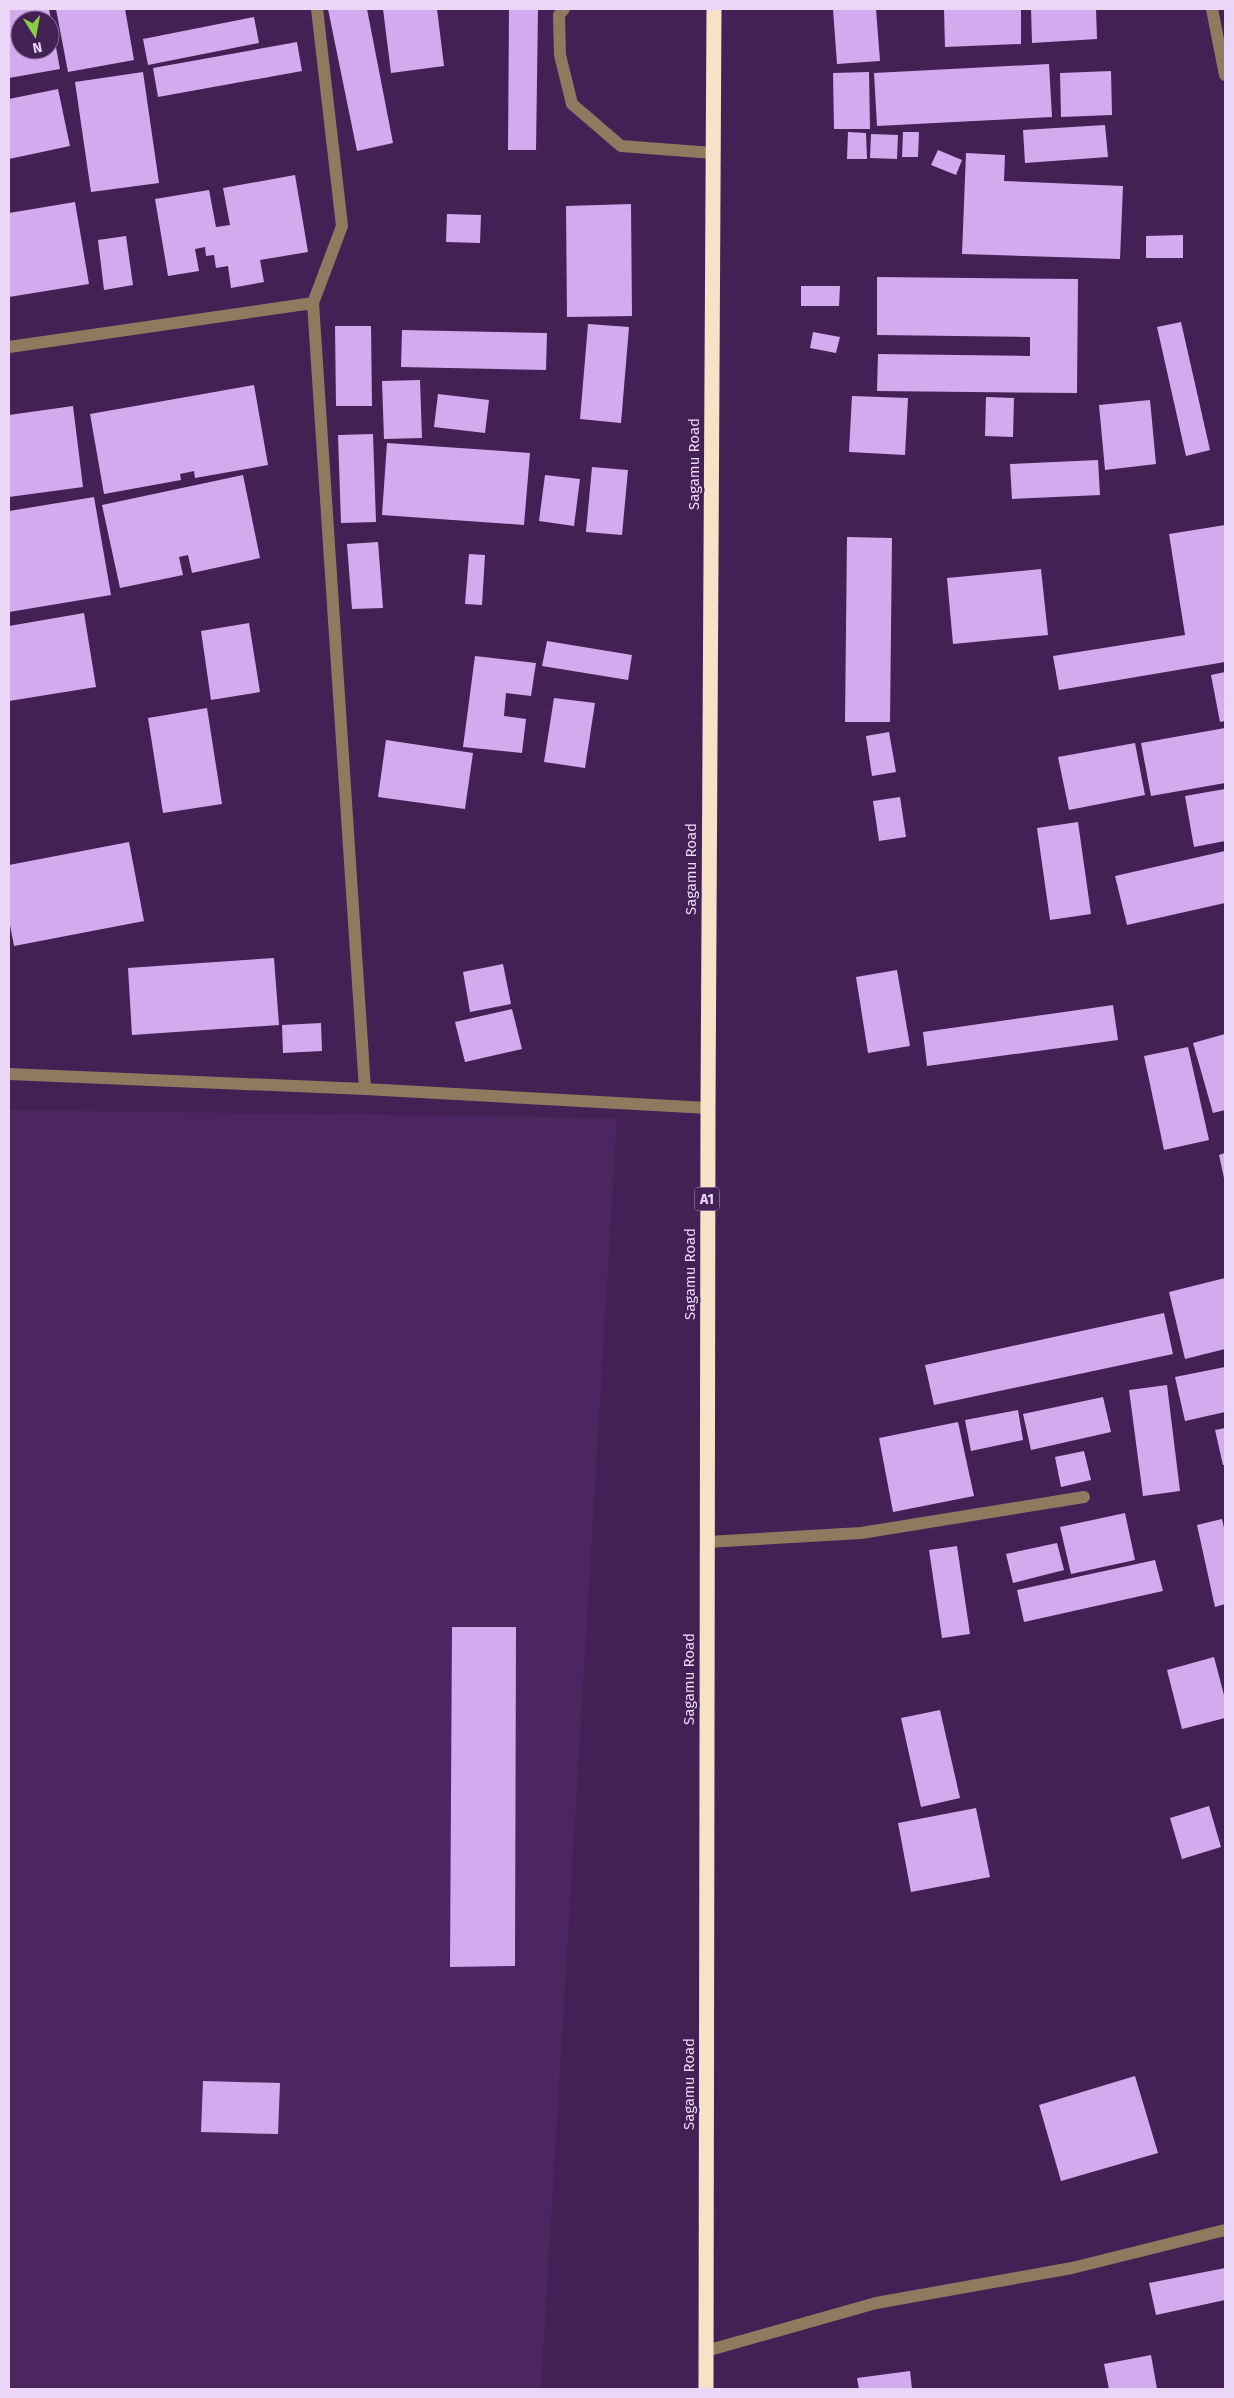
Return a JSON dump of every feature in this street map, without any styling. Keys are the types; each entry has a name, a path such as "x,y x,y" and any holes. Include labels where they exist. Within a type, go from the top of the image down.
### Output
{"highway":[{"name":"Sagamu Road","path":"706,2389 708,1108 714,9"}],"street":[{"path":"317,9 342,226 313,303 365,1089"},
{"path":"564,9 559,15 560,55 572,104 621,146 713,153"},
{"path":"1212,9 1225,75"},
{"path":"9,346 313,303"},
{"path":"9,1074 365,1089 708,1108"},
{"path":"707,1542 861,1534 1084,1497"},
{"path":"706,2351 876,2303 1072,2268 1225,2230"}],"shaded area":[{"path":"9,1110 617,1118 541,2389 9,2389"}],"building":[{"path":"9,9 49,10 10,10 10,60 58,60 60,69 9,78"},
{"path":"125,9 134,60 68,72 60,30 60,10 56,10"},
{"path":"328,9 367,9 393,143 357,151"},
{"path":"383,9 437,9 444,66 391,73"},
{"path":"509,9 538,9 536,150 508,150"},
{"path":"833,9 876,9 880,61 837,64"},
{"path":"944,9 1021,9 1021,44 945,47"},
{"path":"1031,9 1096,9 1097,39 1032,43"},
{"path":"254,17 259,43 148,65 143,39"},
{"path":"297,42 302,71 158,97 153,68"},
{"path":"1049,64 1052,117 877,126 874,73"},
{"path":"1111,71 1112,115 1061,117 1060,73"},
{"path":"143,72 159,183 91,192 75,82"},
{"path":"869,72 870,129 834,129 833,73"},
{"path":"58,89 70,146 9,159 9,99"},
{"path":"1105,125 1108,157 1025,163 1023,130"},
{"path":"848,132 866,133 867,159 847,159"},
{"path":"903,132 919,132 918,157 902,157"},
{"path":"871,134 898,135 897,159 870,158"},
{"path":"938,150 962,160 956,175 931,165"},
{"path":"966,153 1005,155 1004,181 1123,186 1120,259 962,254"},
{"path":"295,175 308,252 260,260 264,282 231,288 228,266 216,268 214,255 206,256 205,247 195,249 199,271 168,276 155,199 209,190 216,227 230,225 223,188"},
{"path":"75,202 89,284 9,297 9,213"},
{"path":"631,204 632,316 567,317 566,206"},
{"path":"447,214 481,215 480,243 446,242"},
{"path":"1183,235 1183,258 1146,258 1146,236"},
{"path":"126,236 133,285 104,290 98,240"},
{"path":"877,277 1078,279 1077,393 877,391 878,354 1030,356 1030,337 877,335"},
{"path":"801,286 840,286 839,306 801,306"},
{"path":"1181,322 1210,450 1186,456 1157,327"},
{"path":"588,324 629,327 621,423 580,419"},
{"path":"335,326 371,326 372,406 336,406"},
{"path":"402,330 547,333 546,370 401,367"},
{"path":"813,332 840,337 836,353 810,348"},
{"path":"420,380 422,438 384,439 382,381"},
{"path":"254,385 268,465 195,478 194,471 180,474 181,480 104,494 90,414"},
{"path":"438,394 489,400 485,433 434,427"},
{"path":"852,396 908,398 905,455 849,452"},
{"path":"986,397 1014,398 1013,437 985,436"},
{"path":"1150,400 1156,464 1105,470 1099,405"},
{"path":"73,406 83,487 9,497 9,415"},
{"path":"373,434 376,522 341,523 338,435"},
{"path":"387,443 530,453 524,525 382,515"},
{"path":"1098,460 1100,495 1012,499 1010,464"},
{"path":"592,467 628,470 622,535 586,532"},
{"path":"243,475 260,558 192,573 188,555 179,557 183,575 120,588 102,505"},
{"path":"545,475 580,479 574,526 539,521"},
{"path":"94,497 111,595 9,612 9,511"},
{"path":"1225,525 1225,662 1059,690 1053,656 1185,635 1169,534"},
{"path":"847,537 892,538 890,722 845,722"},
{"path":"378,542 383,608 352,609 347,544"},
{"path":"469,554 485,555 482,605 465,604"},
{"path":"1041,569 1048,635 953,644 947,578"},
{"path":"84,613 96,687 9,701 9,626"},
{"path":"249,623 260,692 211,700 201,631"},
{"path":"547,641 632,655 628,680 542,666"},
{"path":"475,656 536,663 531,696 506,693 504,716 526,719 522,753 463,747"},
{"path":"1225,672 1225,721 1220,722 1211,675"},
{"path":"554,698 595,703 585,768 544,762"},
{"path":"207,708 222,804 163,813 148,718"},
{"path":"1225,728 1225,783 1151,796 1141,743"},
{"path":"889,732 896,772 872,776 866,736"},
{"path":"386,740 473,753 465,809 378,797"},
{"path":"1135,743 1145,795 1069,810 1058,757"},
{"path":"1225,789 1225,841 1194,847 1185,796"},
{"path":"900,797 906,837 879,841 873,801"},
{"path":"1078,822 1091,914 1050,920 1037,828"},
{"path":"129,842 144,921 14,946 9,920 9,865"},
{"path":"1225,851 1225,903 1127,925 1115,876"},
{"path":"274,958 279,1025 132,1035 128,968"},
{"path":"503,964 511,1004 470,1012 463,972"},
{"path":"897,970 910,1046 868,1053 856,977"},
{"path":"1113,1005 1118,1040 927,1066 923,1032"},
{"path":"512,1009 522,1049 465,1062 455,1022"},
{"path":"321,1023 322,1051 283,1053 282,1025"},
{"path":"1225,1034 1225,1110 1213,1113 1193,1043"},
{"path":"1188,1047 1209,1140 1164,1150 1144,1056"},
{"path":"1225,1153 1225,1178 1224,1178 1219,1155"},
{"path":"1225,1278 1225,1349 1185,1359 1169,1292"},
{"path":"1164,1313 1173,1354 934,1405 925,1365"},
{"path":"1225,1367 1225,1412 1185,1421 1175,1377"},
{"path":"1167,1385 1180,1491 1143,1496 1129,1390"},
{"path":"1103,1397 1111,1432 1031,1450 1023,1414"},
{"path":"1018,1410 1023,1440 971,1451 965,1420"},
{"path":"958,1422 974,1496 893,1512 879,1438"},
{"path":"1225,1428 1225,1465 1223,1465 1215,1430"},
{"path":"1084,1451 1091,1480 1061,1487 1055,1457"},
{"path":"1125,1513 1135,1560 1071,1574 1060,1527"},
{"path":"1222,1519 1225,1532 1225,1604 1215,1607 1197,1525"},
{"path":"1057,1543 1064,1570 1013,1583 1006,1554"},
{"path":"957,1546 970,1634 942,1638 929,1550"},
{"path":"1155,1560 1163,1591 1024,1622 1017,1590"},
{"path":"452,1627 516,1627 515,1966 450,1967"},
{"path":"1214,1657 1225,1699 1225,1718 1182,1729 1167,1670"},
{"path":"940,1710 960,1798 921,1807 901,1718"},
{"path":"1209,1806 1221,1847 1182,1859 1170,1818"},
{"path":"976,1808 990,1877 911,1892 898,1823"},
{"path":"1135,2076 1158,2153 1061,2181 1039,2105"},
{"path":"203,2081 280,2083 278,2134 201,2132"},
{"path":"1225,2268 1225,2300 1156,2315 1149,2283"},
{"path":"1151,2355 1157,2389 1109,2389 1104,2364"},
{"path":"910,2371 912,2389 859,2389 857,2378"}]}
